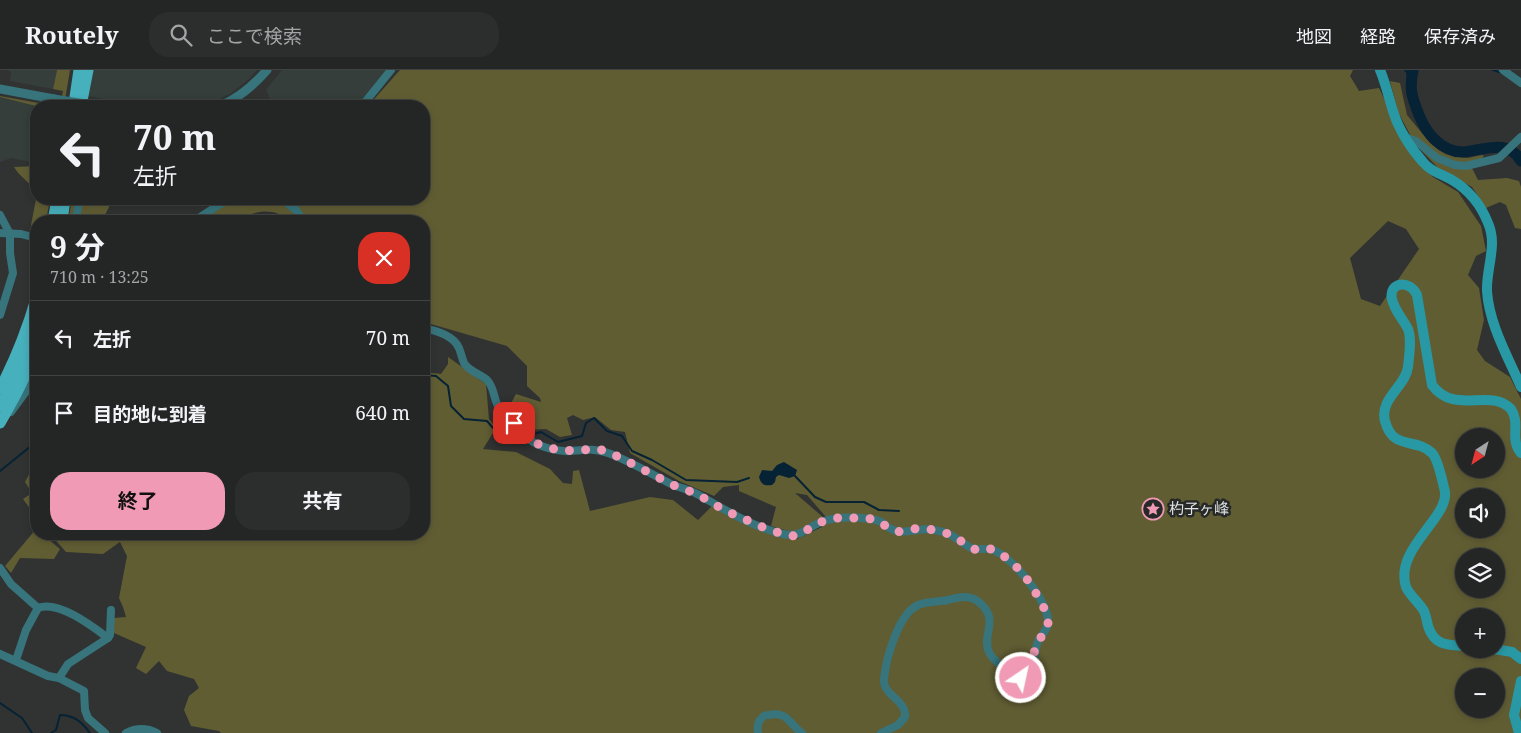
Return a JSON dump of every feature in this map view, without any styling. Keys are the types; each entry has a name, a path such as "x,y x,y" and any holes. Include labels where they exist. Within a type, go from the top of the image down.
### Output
{"main road":[{"path":"74,100 79,70"},
{"path":"82,100 88,70"},
{"path":"1380,70 1394,116 1423,163 1433,171 1452,180 1468,191 1481,208 1490,225 1492,246 1487,290 1491,314 1521,387"},
{"path":"1455,645 1438,642 1432,636 1424,612 1407,589 1404,579 1406,563 1422,533 1438,513 1445,494 1436,459 1432,453 1424,448 1401,442 1394,437 1387,428 1384,418 1389,400 1407,374 1408,368 1409,333 1392,301 1391,293 1399,284 1408,284 1417,295 1432,385 1438,394 1446,398 1460,400 1494,400 1503,403 1511,409 1516,417 1518,428 1515,439 1516,446 1521,453"},
{"path":"0,389 30,322"},
{"path":"0,406 20,371 30,344"},
{"path":"0,424 21,387 30,366"},
{"path":"1505,651 1512,652 1521,658"},
{"path":"1519,733 1514,715 1521,682"}],"street":[{"path":"233,100 253,86 267,70"},
{"path":"367,100 391,70"},
{"path":"1503,70 1521,83"},
{"path":"0,89 54,100"},
{"path":"1406,138 1416,141 1437,158 1455,165 1466,166 1499,158 1521,137"},
{"path":"203,215 219,205"},
{"path":"290,205 299,215"},
{"path":"0,215 10,234 13,274 0,315"},
{"path":"0,233 30,236"},
{"path":"430,330 451,338 458,346 468,368 490,383 497,404 502,412 530,440 540,445 561,451 599,449 619,457 673,485 697,494 724,510 783,534 794,536 821,522 837,518 873,519 897,532 919,528 949,534 976,550 987,548 994,550 1021,571 1032,586 1045,610 1048,622 1048,626 1035,647 1033,663 1029,674 1021,678 1014,676 988,652 990,618 988,612 978,601 963,596 916,606 905,617 899,627 884,679 886,688 904,708 904,717 898,725 881,733"},
{"path":"0,424 25,393 30,381"},
{"path":"0,568 11,584 38,608"},
{"path":"16,660 26,630 38,608 42,606 53,606 66,611 108,638"},
{"path":"59,678 68,664 110,636 112,610"},
{"path":"0,654 48,676 59,678 84,691 85,710 88,718 105,733"},
{"path":"758,733 757,726 761,718 776,713 786,717 802,733"},
{"path":"126,733 132,730 146,729 157,733"}],"shaded area":[{"path":"7,70 57,70 53,89 10,81 11,72"},
{"path":"57,70 70,70 65,100 61,100 63,91 53,89"},
{"path":"93,70 257,70 230,94 217,100 110,100 88,96"},
{"path":"282,70 387,70 362,100 271,100 266,90"},
{"path":"400,70 1353,70 1350,76 1359,91 1379,88 1413,158 1433,177 1458,192 1481,226 1486,251 1476,256 1468,275 1479,288 1484,320 1477,350 1485,361 1510,377 1521,399 1521,733 221,733 191,726 184,710 189,696 199,688 194,679 167,671 159,661 146,674 136,668 146,647 114,633 114,618 126,617 119,598 127,556 120,542 103,554 66,552 55,540 430,540 430,373 441,374 448,364 448,357 486,384 489,419 496,428 483,449 516,452 550,469 563,483 572,484 573,471 579,470 590,511 650,497 673,500 698,520 712,506 779,537 797,539 822,527 826,517 807,495 795,493 824,518 795,533 771,526 776,507 739,491 739,485 723,487 714,496 679,481 630,453 625,432 611,430 595,417 583,420 573,415 567,418 572,435 560,437 546,429 527,430 507,411 516,394 541,402 540,398 527,386 527,366 507,346 430,324 430,215 281,215 272,212 259,212 250,215 207,215 227,205 283,205 293,212 296,205 430,205 430,100 373,100","holes":["1388,221 1406,229 1419,249 1380,306 1361,299 1350,258"]},
{"path":"1390,81 1400,83 1407,115 1430,143 1452,156 1468,158 1484,156 1472,168 1478,180 1507,178 1519,181 1521,187 1521,229 1515,228 1506,205 1500,202 1486,208 1472,187 1439,169 1415,144 1398,112"},
{"path":"0,97 30,104 30,162 11,158 0,162"},
{"path":"0,97 30,101 30,104"},
{"path":"30,166 30,185 20,174 14,167"},
{"path":"35,205 49,205 47,215 33,215"},
{"path":"71,205 110,205 105,215 69,215"},
{"path":"30,473 30,490 25,482"},
{"path":"30,494 30,509 23,499"},
{"path":"30,536 30,540 49,540 60,549 54,559 20,558 11,573 5,566"}],"water":[{"path":"269,214 275,215 255,215"},
{"path":"784,462 797,470 795,476 789,478 779,475 772,485 762,483 759,477 762,470 772,471 777,465"}],"waterway":[{"path":"1405,70 1410,86"},
{"path":"1413,70 1411,88 1415,103 1422,122 1436,141 1449,149 1464,152 1495,147 1503,148 1516,154 1521,161"},
{"path":"1493,70 1503,73"},
{"path":"430,376 436,376 448,386 451,406 464,419 487,421 493,428 512,427"},
{"path":"534,434 541,432 558,442 582,436 586,423 594,418 607,431 622,436 632,451 652,460 686,480 737,482 749,478"},
{"path":"0,471 30,447"},
{"path":"795,476 815,497 826,502 864,502 879,510 899,511"},
{"path":"0,703 22,718 32,733"},
{"path":"51,733 56,730 60,715 69,716 77,720 90,733"}],"place":[{"name":"杓子ヶ峰","path":"1153,509"}],"route":[{"path":"514,423 530,440 540,445 561,451 599,449 619,457 629,464 673,485 697,494 724,510 783,534 794,536 821,522 837,518 873,519 897,532 919,528 934,530 956,537 976,550 987,548 994,550 1021,571 1032,586 1045,610 1048,622 1048,626 1035,647 1032,669 1029,674 1021,678"}]}
